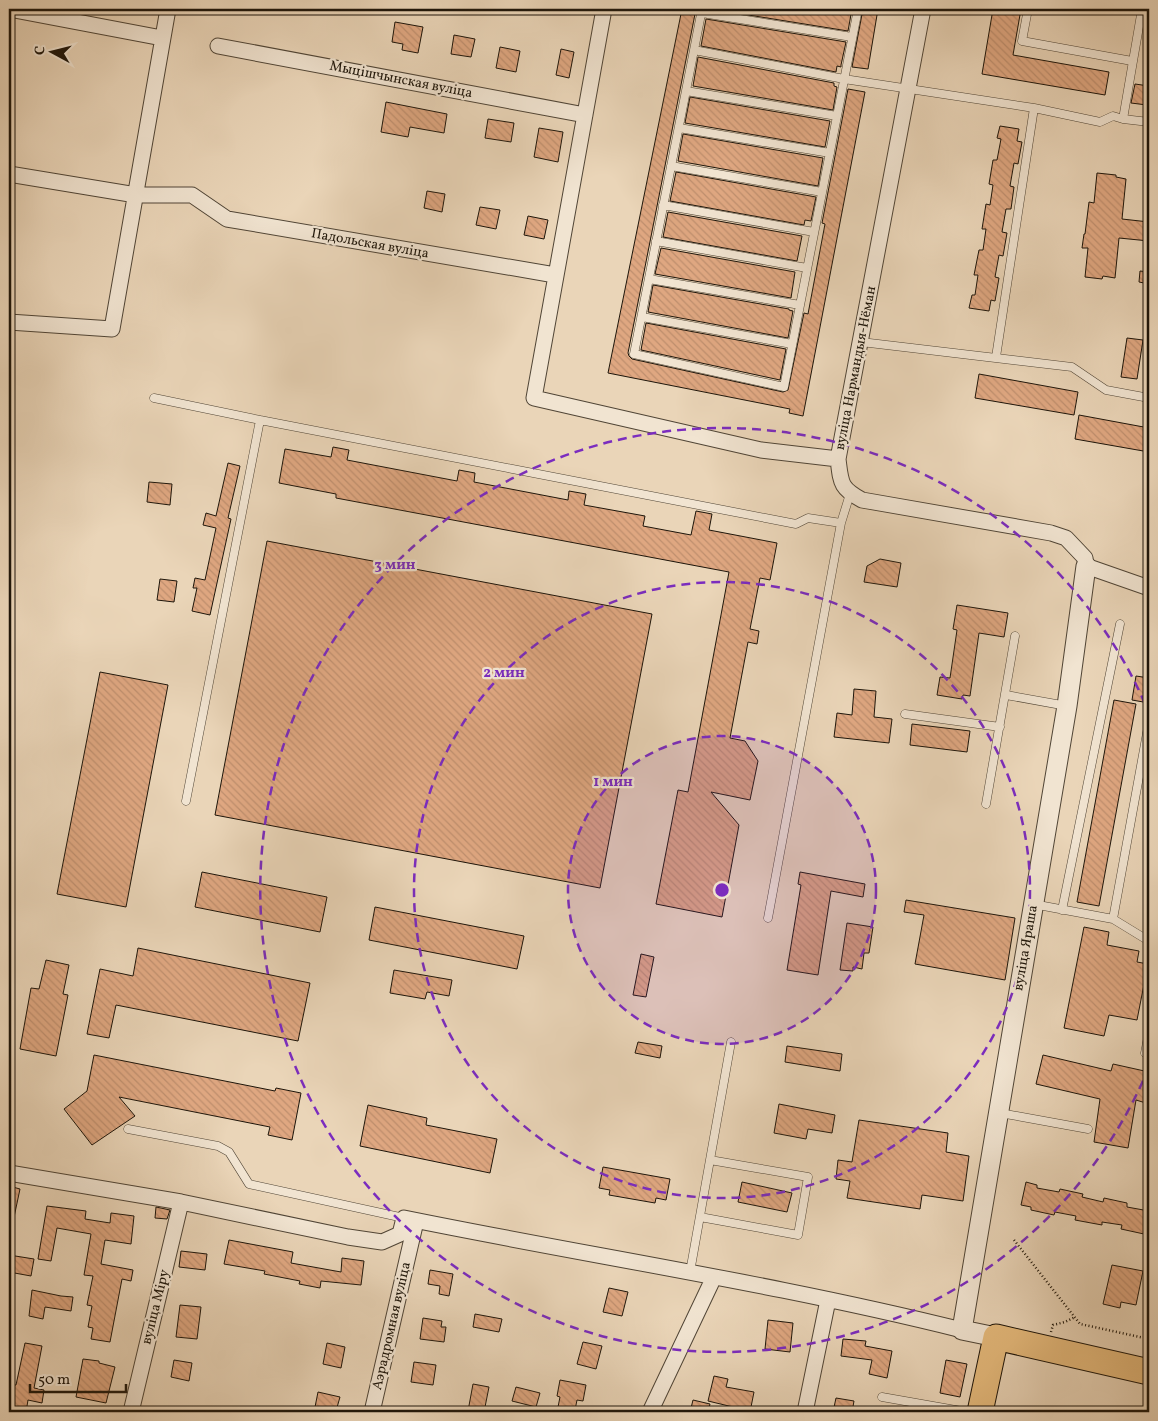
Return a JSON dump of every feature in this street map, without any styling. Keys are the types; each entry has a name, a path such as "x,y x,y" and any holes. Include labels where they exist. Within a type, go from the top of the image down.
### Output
{"main road":[{"path":"980,1412 996,1337 1148,1364"}],"street":[{"path":"9,322 112,329 168,9"},
{"path":"604,9 534,398 761,450 838,459"},
{"name":"вуліца Нармандыя-Нёман","path":"850,494 840,482 838,459 923,9"},
{"path":"9,10 162,38"},
{"name":"Мыцішчынская вуліца","path":"218,46 585,115"},
{"path":"9,174 136,195"},
{"name":"Падольская вуліца","path":"136,195 192,195 227,219 555,275"},
{"path":"850,494 862,500 1051,533 1066,538 1085,558 1086,566 1149,588"},
{"name":"вуліца Яраша","path":"962,1330 1067,706 1086,566"},
{"path":"9,1173 182,1202 348,1237 382,1242 400,1234 410,1220 690,1272 996,1337"},
{"name":"вуліца Міру","path":"131,1412 182,1202"},
{"name":"Аэрадромная вуліца","path":"372,1412 412,1240 410,1220"},
{"path":"650,1412 714,1277"},
{"path":"806,1412 828,1300"}],"lane":[{"path":"852,37 702,11 634,354 784,387 858,9"},
{"path":"1028,9 1022,41 1132,61"},
{"path":"1123,119 1142,9"},
{"path":"694,50 844,79 1034,108 1100,122 1113,116 1149,122"},
{"path":"686,91 837,116"},
{"path":"996,357 1034,108"},
{"path":"679,128 830,153"},
{"path":"671,166 822,192"},
{"path":"664,206 814,232"},
{"path":"656,242 807,268"},
{"path":"649,279 800,305"},
{"path":"642,316 792,344"},
{"path":"861,342 1072,367 1106,390 1149,398"},
{"path":"154,398 796,524 808,518 841,522"},
{"path":"186,801 260,420"},
{"path":"768,918 841,522 850,494"},
{"path":"1062,910 1120,624"},
{"path":"986,804 1015,636"},
{"path":"1006,695 1067,706"},
{"path":"904,714 1000,727"},
{"path":"1113,919 1149,722"},
{"path":"1033,904 1113,919 1149,941"},
{"path":"1145,1053 1149,1032"},
{"path":"690,1272 730,1042"},
{"path":"998,1113 1088,1129"},
{"path":"128,1129 218,1146 229,1152 249,1184 410,1220"},
{"path":"700,1217 798,1235 808,1177 710,1160"},
{"path":"882,1396 967,1412"}],"path":[{"path":"1014,1240 1080,1324 1149,1339"}],"building":[{"path":"682,9 696,9 628,353 632,359 783,392 788,390 804,313 808,314 825,224 822,223 848,89 865,92 803,416 789,413 790,409 608,373"},
{"path":"711,9 852,9 848,31"},
{"path":"863,9 878,9 868,69 852,67"},
{"path":"993,9 1021,9 1013,55 1109,72 1105,95 982,74"},
{"path":"706,19 846,42 841,67 837,66 836,72 701,46"},
{"path":"395,22 423,27 418,53 402,50 403,44 392,42"},
{"path":"454,35 475,39 471,57 451,54"},
{"path":"500,47 520,51 516,72 496,68"},
{"path":"561,49 574,52 569,78 556,75"},
{"path":"698,57 834,83 834,86 837,87 833,110 693,86"},
{"path":"1135,84 1149,86 1147,105 1131,103"},
{"path":"690,97 830,121 825,147 685,123"},
{"path":"386,102 447,114 444,133 410,127 408,137 381,132"},
{"path":"488,119 514,123 511,142 485,138"},
{"path":"1000,126 1019,129 1017,141 1022,142 1018,164 1014,163 1010,186 1014,187 1011,209 1006,209 1002,232 1007,233 1003,256 999,255 995,277 999,278 995,301 991,300 989,311 969,308 972,295 975,295 978,275 974,275 979,250 983,250 986,229 982,229 986,204 990,205 993,185 989,184 993,160 997,160 1001,139 997,138"},
{"path":"539,128 563,132 558,162 534,157"},
{"path":"683,134 823,158 818,186 678,161"},
{"path":"676,172 816,197 811,221 805,220 804,225 670,201"},
{"path":"1097,173 1116,175 1116,177 1126,179 1122,219 1149,222 1149,241 1119,238 1115,278 1103,276 1102,279 1085,277 1088,248 1082,248 1089,202 1094,203"},
{"path":"427,191 445,194 442,212 424,208"},
{"path":"480,207 500,210 496,229 476,225"},
{"path":"668,212 802,236 797,261 663,237"},
{"path":"528,216 548,220 544,239 524,235"},
{"path":"661,248 795,272 791,298 655,274"},
{"path":"1140,271 1149,272 1149,284 1139,282"},
{"path":"653,285 789,309 793,311 788,338 648,312"},
{"path":"646,323 786,349 780,380 641,350"},
{"path":"1127,338 1143,340 1137,379 1121,377"},
{"path":"979,374 1078,392 1074,415 975,398"},
{"path":"1079,415 1149,428 1149,452 1075,439"},
{"path":"333,447 349,450 347,460 457,481 459,470 475,473 474,482 568,500 569,491 586,494 584,505 645,516 643,526 691,535 696,511 712,514 709,530 777,543 770,580 760,578 750,629 759,631 757,644 748,642 730,738 745,741 758,761 750,800 711,792 739,825 722,917 656,904 678,790 688,792 729,572 336,498 336,494 279,483 285,449 331,457"},
{"path":"228,463 240,466 228,518 231,519 210,615 192,611 197,588 193,588 195,578 205,580 216,528 203,525 206,513 216,516"},
{"path":"149,482 172,484 170,505 147,502"},
{"path":"267,541 652,614 600,888 215,815"},
{"path":"880,559 901,563 897,587 864,582 867,566"},
{"path":"160,579 177,581 174,602 157,600"},
{"path":"957,605 1008,613 1004,637 979,633 970,696 963,695 962,699 937,695 940,677 950,678 957,630 953,629"},
{"path":"100,672 168,685 126,907 57,894"},
{"path":"1136,676 1149,678 1149,703 1132,700"},
{"path":"854,689 876,691 874,717 892,719 889,743 834,737 837,713 852,715"},
{"path":"1114,700 1136,704 1099,906 1077,902"},
{"path":"912,724 970,731 967,752 910,745"},
{"path":"202,872 327,897 320,932 195,907"},
{"path":"800,872 865,884 863,897 831,891 818,975 787,970 801,885 798,884"},
{"path":"906,900 1015,918 1005,980 915,964 924,915 904,912"},
{"path":"375,907 524,936 517,969 369,940"},
{"path":"847,923 873,927 869,953 864,953 862,969 853,967 853,971 840,970"},
{"path":"1084,927 1109,932 1107,945 1139,951 1137,962 1148,964 1137,1020 1109,1015 1104,1036 1064,1028"},
{"path":"138,948 310,983 298,1041 116,1005 109,1038 87,1034 100,969 133,976"},
{"path":"641,954 654,957 646,997 633,995"},
{"path":"46,960 69,965 63,994 68,995 56,1056 20,1049 31,988 39,989"},
{"path":"394,970 452,980 449,996 427,992 425,999 390,993"},
{"path":"638,1042 662,1046 660,1058 635,1053"},
{"path":"787,1046 842,1054 840,1071 785,1062"},
{"path":"94,1055 275,1091 276,1088 301,1093 292,1140 268,1135 270,1127 119,1097 135,1116 92,1145 64,1109 87,1091"},
{"path":"1043,1055 1111,1071 1113,1064 1149,1072 1149,1104 1136,1100 1128,1148 1094,1142 1100,1099 1036,1084"},
{"path":"779,1104 835,1115 832,1133 808,1129 806,1139 774,1133"},
{"path":"368,1105 427,1118 426,1125 497,1139 490,1173 360,1146"},
{"path":"859,1120 948,1133 946,1152 969,1156 963,1201 922,1195 920,1209 847,1198 850,1181 836,1179 838,1160 852,1162"},
{"path":"603,1167 670,1179 666,1200 656,1198 655,1203 609,1195 610,1190 599,1188"},
{"path":"742,1182 792,1193 787,1212 738,1202"},
{"path":"1026,1182 1037,1185 1037,1188 1059,1192 1060,1189 1083,1194 1082,1197 1103,1202 1104,1198 1127,1203 1127,1207 1149,1211 1149,1231 1145,1230 1144,1234 1121,1229 1122,1225 1102,1222 1102,1225 1075,1220 1076,1216 1055,1212 1054,1215 1031,1210 1031,1207 1021,1205"},
{"path":"9,1186 20,1189 13,1222 9,1221"},
{"path":"47,1206 86,1211 85,1219 110,1223 111,1213 134,1216 131,1244 105,1240 101,1264 133,1270 131,1281 122,1279 110,1342 91,1339 93,1328 88,1327 92,1306 87,1305 93,1276 84,1275 91,1234 57,1228 51,1261 38,1259"},
{"path":"156,1207 170,1210 167,1219 155,1218"},
{"path":"229,1240 293,1252 291,1263 341,1272 342,1258 364,1261 361,1285 321,1281 320,1288 299,1284 300,1281 264,1274 265,1271 224,1264"},
{"path":"181,1251 207,1254 205,1270 179,1267"},
{"path":"9,1255 34,1259 31,1276 9,1272"},
{"path":"1112,1265 1143,1271 1136,1305 1121,1302 1120,1308 1103,1304"},
{"path":"430,1270 453,1274 449,1296 439,1294 440,1286 428,1284"},
{"path":"609,1288 628,1292 622,1316 603,1312"},
{"path":"32,1290 73,1297 71,1311 45,1307 43,1319 29,1316"},
{"path":"180,1305 201,1307 197,1339 176,1337"},
{"path":"475,1314 502,1319 499,1332 473,1327"},
{"path":"423,1318 442,1321 441,1327 446,1327 444,1342 420,1339"},
{"path":"768,1320 793,1323 790,1352 765,1349"},
{"path":"843,1339 866,1341 865,1346 892,1351 887,1378 869,1374 872,1360 841,1356"},
{"path":"583,1342 602,1346 596,1369 577,1364"},
{"path":"25,1343 42,1346 34,1388 44,1390 42,1403 28,1400 26,1412 10,1412 14,1385 16,1385"},
{"path":"327,1343 345,1347 341,1368 323,1364"},
{"path":"83,1359 99,1361 99,1363 115,1367 106,1403 76,1397"},
{"path":"174,1360 192,1363 189,1381 171,1377"},
{"path":"946,1360 967,1364 960,1397 940,1393"},
{"path":"414,1362 436,1365 433,1385 411,1382"},
{"path":"714,1376 728,1379 726,1387 754,1392 750,1412 733,1410 733,1407 708,1401"},
{"path":"560,1380 586,1385 583,1401 577,1400 575,1410 558,1407 560,1397 557,1396"},
{"path":"473,1384 489,1387 484,1412 468,1411"},
{"path":"516,1387 540,1393 536,1407 512,1401"},
{"path":"318,1392 340,1397 336,1411 314,1412"},
{"path":"836,1398 854,1401 852,1412 833,1412"},
{"path":"693,1400 710,1404 708,1412 690,1412"}]}
